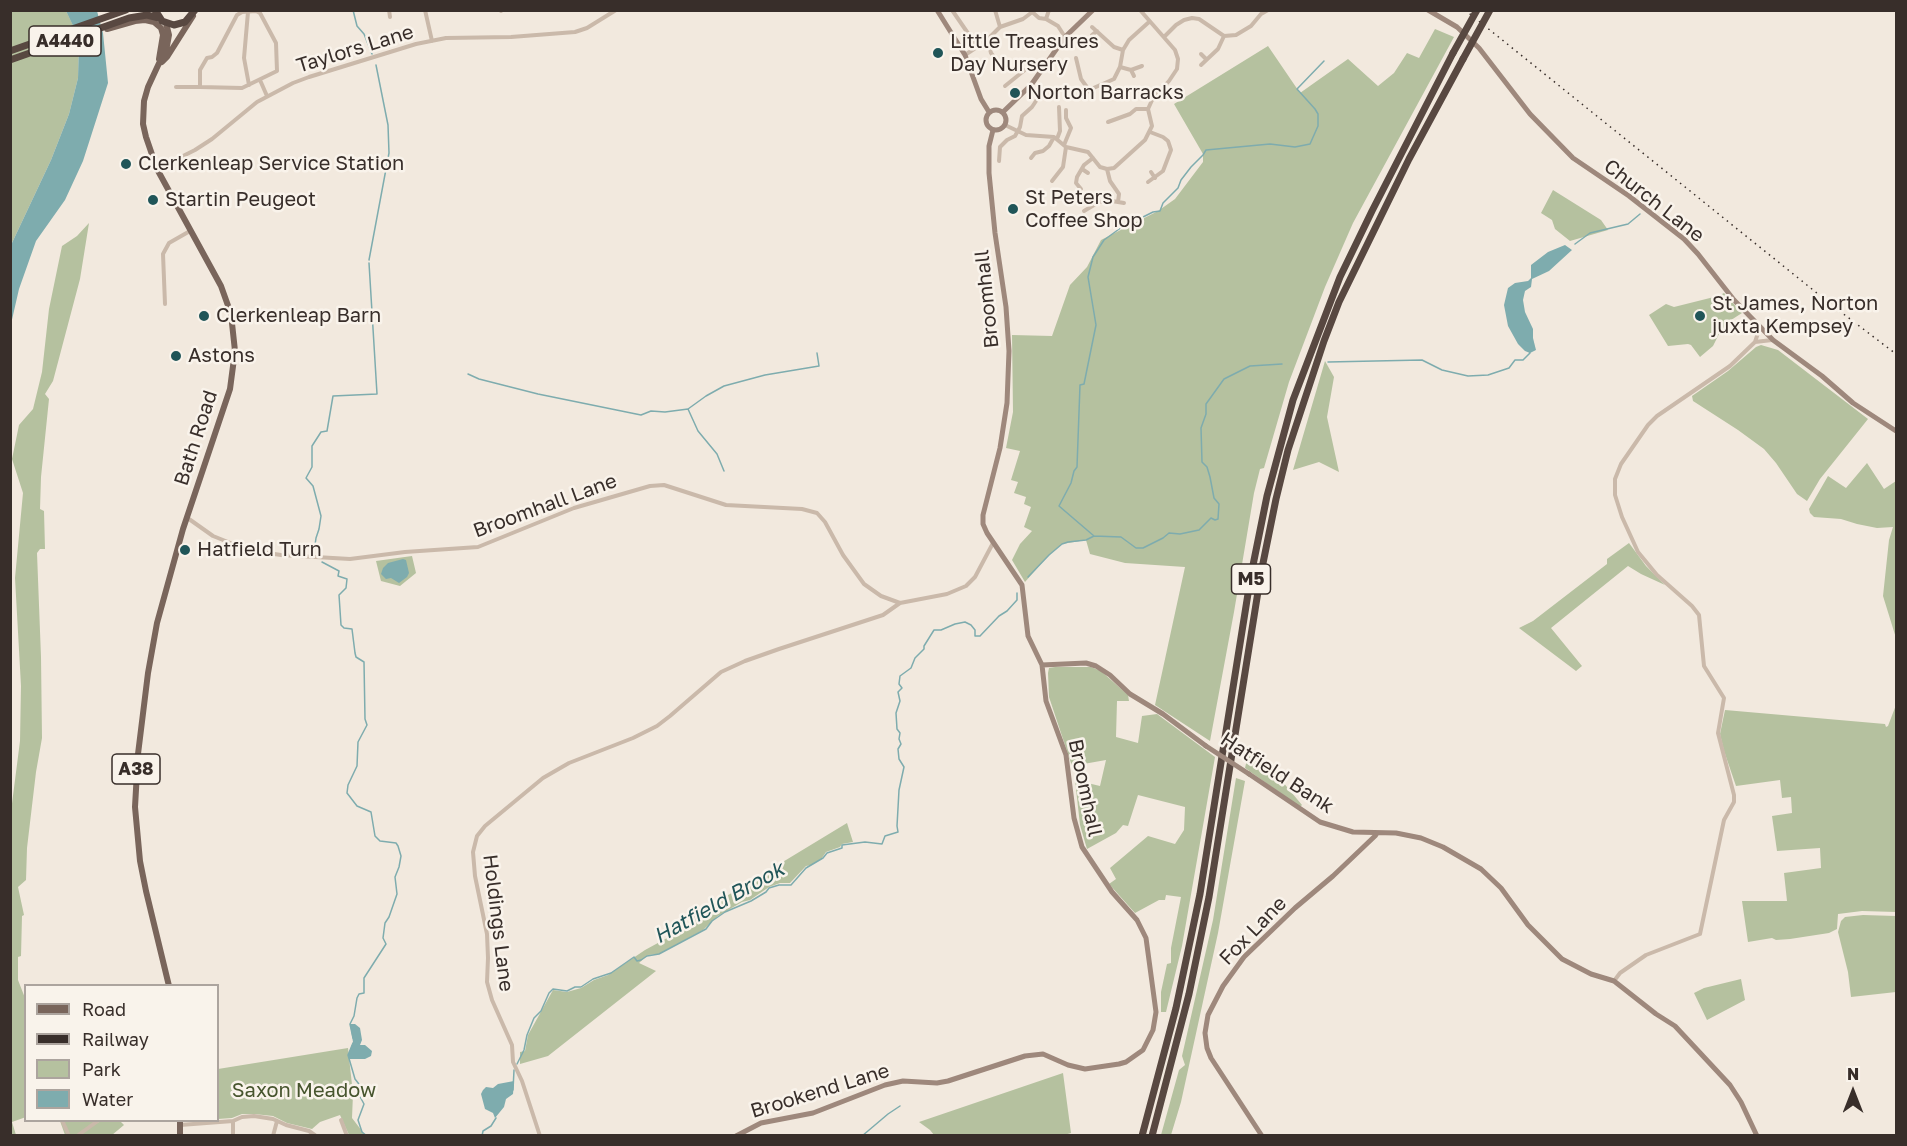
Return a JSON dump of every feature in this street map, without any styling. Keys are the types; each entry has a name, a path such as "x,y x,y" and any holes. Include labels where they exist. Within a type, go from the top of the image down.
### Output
{"highway":[{"name":"M5","path":"1142,1136 1176,1008 1200,894 1251,576 1267,496 1293,400 1340,277 1477,10"},
{"name":"M5","path":"1152,1136 1189,994 1209,897 1261,573 1288,450 1339,302 1409,159 1490,10"},
{"name":"A4440","path":"10,51 124,11"},
{"path":"157,14 166,23 180,24 194,13"},
{"name":"A4440","path":"10,60 94,30 140,16 157,14"}],"main road":[{"name":"A38","path":"159,65 167,57 194,13"},
{"path":"120,23 145,20 158,25 163,35 159,65"},
{"name":"A38","path":"157,169 143,124 143,107 148,87 159,65 169,35 166,23"},
{"name":"Bath Road","path":"157,169 221,286 233,325 235,351 230,389 186,519"},
{"name":"A38","path":"169,984 140,861 135,807 136,773 152,644 186,519"},
{"path":"180,1123 180,1136"}],"street":[{"path":"389,10 390,17"},
{"path":"425,10 432,41"},
{"name":"Taylors Lane","path":"157,169 212,139 257,102 309,77 432,41 461,37 511,37 569,33 587,28 616,10"},
{"path":"937,10 965,55 983,103 989,112"},
{"path":"952,10 976,45 965,55"},
{"path":"995,10 1000,27"},
{"path":"1047,19 1049,10"},
{"path":"1003,112 1028,89 1065,36 1093,10"},
{"path":"1005,125 1026,135 1056,138 1065,146 1088,152 1100,166 1107,169 1114,168 1145,140 1152,126 1148,109 1153,98 1177,69 1178,59 1175,50 1140,10"},
{"path":"1192,10 1192,18"},
{"path":"1164,37 1176,25 1192,18 1199,19 1224,36 1236,35 1251,26 1259,12 1268,10"},
{"name":"Church Lane","path":"1428,10 1457,27 1479,48 1530,114 1566,152 1629,196 1684,239 1734,300 1773,340 1853,403 1896,431"},
{"path":"176,87 242,88 277,71 276,43 261,13 242,12 237,15 217,53 203,63 200,70 200,87"},
{"path":"248,12 244,58 249,85"},
{"path":"995,58 989,45 990,37 1000,27 1023,19 1030,12 1058,26 1065,36"},
{"path":"1082,97 1089,90 1114,79 1120,67 1123,50 1137,31 1149,22"},
{"path":"1092,27 1114,47 1123,50"},
{"path":"1092,35 1097,31"},
{"path":"1201,65 1218,49 1224,36"},
{"path":"1201,54 1206,59"},
{"path":"1076,58 1074,64 1089,90"},
{"path":"1005,86 1031,65 1036,63 1043,68"},
{"path":"1120,67 1131,70 1142,66"},
{"path":"1131,70 1134,76"},
{"path":"260,80 267,96"},
{"path":"999,161 1000,147 1018,132 1023,116 1042,92"},
{"path":"1031,158 1035,153 1049,146 1060,131 1059,107"},
{"path":"1108,122 1130,114 1136,109 1148,109"},
{"path":"996,110 1003,112 1006,117 1005,125 1001,129 989,128 985,121 989,112 996,110"},
{"path":"1052,181 1060,172 1071,128 1066,118 1066,110"},
{"name":"Broomhall","path":"993,130 989,146 989,173 1008,329 1007,403 1000,448 983,515 987,533 1022,585 1028,636 1042,664 1046,701 1067,762 1077,835 1082,848 1112,892 1143,929 1148,947 1155,1006"},
{"path":"1148,182 1166,166 1171,150 1163,137 1150,132"},
{"path":"1128,146 1131,151"},
{"path":"1081,189 1076,181 1087,162 1093,158"},
{"path":"1082,169 1088,173"},
{"path":"1107,169 1110,181 1119,194 1118,202"},
{"path":"1151,172 1155,178"},
{"path":"1084,211 1100,202 1124,203"},
{"path":"165,304 162,263 164,250 173,240 190,231"},
{"path":"1614,981 1620,973 1646,955 1700,934 1724,820 1734,802 1718,733 1724,698 1704,666 1699,615 1657,575 1638,552 1615,495 1615,479 1621,464 1648,425 1730,366 1755,342 1760,327"},
{"path":"1755,342 1773,340"},
{"name":"Broomhall Lane","path":"186,519 213,536 248,550 281,555 350,559 405,552 478,547 574,508 650,486 663,485 718,503 802,509 817,513 864,584 881,596 900,603"},
{"path":"900,603 947,594 966,586 975,577 994,543"},
{"name":"Holdings Lane","path":"540,1136 522,1081 513,1062 510,1039 492,1000 487,982 487,934 473,852 477,837 484,826 543,778 569,763 657,726 721,672 745,660 883,615 900,603"},
{"name":"Hatfield Bank","path":"1042,664 1086,663 1096,666 1131,694 1320,822 1353,832 1405,834 1421,838 1467,860 1492,879 1528,925 1562,959 1591,974 1614,981 1675,1026 1730,1085 1757,1136"},
{"name":"Fox Lane","path":"1262,1136 1211,1058 1205,1033 1208,1015 1223,986 1244,957 1377,833"},
{"name":"Brookend Lane","path":"736,1136 761,1123 813,1113 885,1084 948,1082 1025,1056 1043,1054 1068,1065 1085,1069 1119,1064 1135,1056 1149,1041 1155,1024 1155,1006"},
{"path":"219,1122 233,1121 248,1116 277,1121 309,1131 316,1136"},
{"path":"341,1120 347,1136"},
{"path":"233,1121 233,1136"},
{"path":"273,1136 277,1121"},
{"path":"63,1122 69,1136"},
{"path":"77,1136 96,1122"},
{"path":"180,1123 206,1122"}],"green space":[{"path":"11,11 66,11 79,37 78,78 69,114 51,160 11,245"},
{"path":"1435,29 1454,37 1353,223 1325,287 1289,382 1264,468 1260,469 1210,741 1155,705 1185,567 1125,563 1090,554 1086,540 1062,544 1025,582 1012,560 1020,544 1032,531 1024,527 1031,507 1024,504 1026,497 1014,493 1018,482 1011,480 1020,451 1006,448 1013,412 1012,335 1052,336 1070,285 1087,267 1101,240 1158,211 1175,199 1203,162 1203,154 1174,104 1268,46 1300,93 1348,59 1378,86 1394,73 1407,53 1419,58"},
{"path":"1553,190 1601,220 1608,230 1570,241 1555,229 1552,220 1541,213"},
{"path":"89,223 80,279 53,381 45,394 49,399 40,509 44,511 45,549 40,549 37,553 42,738 27,848 26,880 18,887 24,915 22,916 21,956 18,957 18,980 24,995 24,1118 12,1122 16,1135 11,1135 10,819 20,741 21,686 15,578 23,493 12,459 19,425 33,409 42,372 49,309 62,246 77,236"},
{"path":"1724,293 1742,313 1728,322 1713,346 1700,357 1691,345 1668,346 1649,315 1666,304 1674,307"},
{"path":"1761,345 1778,350 1868,419 1820,479 1807,501 1797,494 1764,449 1693,401 1692,396"},
{"path":"1325,361 1334,377 1327,417 1339,472 1319,462 1293,470"},
{"path":"1867,463 1884,489 1896,481 1896,638 1883,596 1889,540 1893,527 1877,528 1841,519 1814,517 1809,509 1828,476 1846,488"},
{"path":"1629,543 1646,566 1665,585 1628,566 1551,628 1582,666 1576,671 1519,628 1533,621 1607,564 1607,559"},
{"path":"412,556 416,573 400,586 381,581 376,561"},
{"path":"1091,667 1101,671 1128,695 1129,701 1117,701 1116,737 1138,743 1142,716 1157,714 1215,757 1182,946 1166,1012 1161,1012 1161,992 1167,964 1171,963 1171,948 1181,897 1166,895 1165,900 1159,900 1135,913 1109,884 1116,879 1110,868 1148,836 1175,844 1184,830 1185,807 1138,795 1128,826 1123,825 1116,833 1087,849 1080,825 1075,780 1100,786 1106,760 1072,766 1049,697 1049,668"},
{"path":"1896,705 1896,912 1862,911 1838,914 1837,929 1829,933 1748,942 1742,901 1787,901 1784,873 1821,868 1820,848 1777,851 1772,816 1792,813 1791,797 1782,798 1780,780 1736,786 1720,734 1725,710 1885,724 1886,727"},
{"path":"1248,755 1277,775 1302,805 1300,807 1245,768"},
{"path":"1236,778 1245,781 1218,933 1181,1102 1171,1135 1161,1135 1179,1070 1185,1065 1182,1056 1213,920"},
{"path":"847,823 853,842 842,844 826,852 812,865 806,866 790,883 780,883 769,887 750,900 718,916 703,930 659,954 648,955 639,963 656,971 548,1056 520,1064 520,1052 525,1051 528,1035 553,990 567,992 608,975 645,950 691,925 692,917"},
{"path":"1896,916 1896,992 1851,997 1848,972 1838,932 1841,921 1845,917"},
{"path":"1741,979 1745,1000 1707,1020 1694,993 1704,988"},
{"name":"Saxon Meadow","path":"348,1048 353,1094 352,1118 365,1135 349,1135 340,1115 320,1122 312,1129 287,1123 273,1116 242,1114 232,1118 219,1119 219,1069"},
{"path":"1063,1073 1071,1133 1064,1135 934,1135 919,1122"},
{"path":"60,1122 121,1122 124,1125 112,1135 65,1135"}],"water":[{"path":"66,11 97,11 103,33 108,83 83,161 65,200 36,241 19,289 11,324 11,245 51,160 69,114 78,78 79,38"},
{"path":"1565,245 1572,250 1549,271 1532,279 1531,287 1525,291 1523,300 1525,312 1533,329 1536,350 1530,353 1518,344 1508,326 1504,305 1508,288 1515,283 1528,281 1531,278 1531,265 1548,252"},
{"path":"406,560 409,573 399,583 391,578 386,579 381,574 388,563"},
{"path":"350,1024 355,1024 360,1028 362,1040 360,1045 365,1045 372,1051 371,1056 365,1059 349,1059 348,1055 353,1042"},
{"path":"514,1081 513,1094 506,1099 504,1107 495,1118 493,1113 485,1109 481,1094 483,1090 486,1087 493,1088 498,1084"}],"waterway":[{"path":"353,10 357,26 364,34 372,54"},
{"path":"1094,536 1059,506 1077,467 1080,385 1084,384 1096,325 1088,277 1093,257 1104,240 1133,219 1160,211 1163,203 1178,188 1181,180 1206,150 1270,144 1295,147 1310,144 1318,126 1318,114 1297,89 1324,61"},
{"path":"369,260 389,153 388,125 376,65"},
{"path":"1575,244 1590,233 1628,224 1640,214"},
{"path":"319,553 315,545 321,516 313,486 306,478 312,467 312,446 321,432 327,431 333,396 377,394 369,263"},
{"name":"Hatfield Brook","path":"1328,362 1422,360 1442,370 1468,376 1488,375 1509,368 1515,360 1523,360 1530,353 1529,351"},
{"path":"688,409 724,386 765,375 819,366 817,353"},
{"name":"Hatfield Brook","path":"1028,577 1049,555 1068,542 1086,540 1094,536 1121,537 1136,548 1143,548 1169,533 1180,534 1199,530 1211,518 1218,519 1219,504 1214,498 1207,467 1202,462 1201,428 1206,414 1206,404 1224,379 1250,366 1282,364"},
{"path":"468,374 538,394 641,415 651,411 688,409 698,431 717,454 724,471"},
{"path":"322,562 339,571 338,576 347,579 346,588 339,595 341,625 352,629 356,657 364,662 367,725 358,742 357,766 348,785 347,793 357,806 371,812 375,836 380,841 396,843 401,856 395,877 397,894 385,923 383,938 386,944 364,978 364,993 359,994 357,998 350,1024 353,1038"},
{"name":"Hatfield Brook","path":"517,1064 534,1018 541,1011 553,989 567,991 581,987 593,979 611,973 634,957 637,961 659,954 706,929 712,921 725,912 751,901 769,888 791,885 806,868 827,853 842,848 842,845 865,842 882,844 885,836 898,832 899,790 904,767 899,759 898,749 901,744 896,713 900,701 898,692 902,688 899,684 900,676 911,668 934,630 965,622 975,630 975,636 980,636 1017,600 1017,593"},
{"path":"353,1043 348,1055 355,1079 362,1088 358,1093 364,1104 358,1120 362,1132 367,1136"},
{"name":"Hatfield Brook","path":"513,1090 514,1070"},
{"path":"862,1136 900,1106"},
{"name":"Hatfield Brook","path":"482,1136 483,1131 491,1126 496,1118"}],"railway":[{"path":"1465,10 1896,354"}],"place":[{"name":"Little Treasures Day Nursery","path":"938,53"},
{"name":"Norton Barracks","path":"1015,93"},
{"name":"Clerkenleap Service Station","path":"126,164"},
{"name":"Startin Peugeot","path":"153,200"},
{"name":"St Peters Coffee Shop","path":"1013,209"},
{"name":"Clerkenleap Barn","path":"204,316"},
{"name":"St James, Norton juxta Kempsey","path":"1700,316"},
{"name":"Astons","path":"176,356"},
{"name":"Hatfield Turn","path":"185,550"}]}
